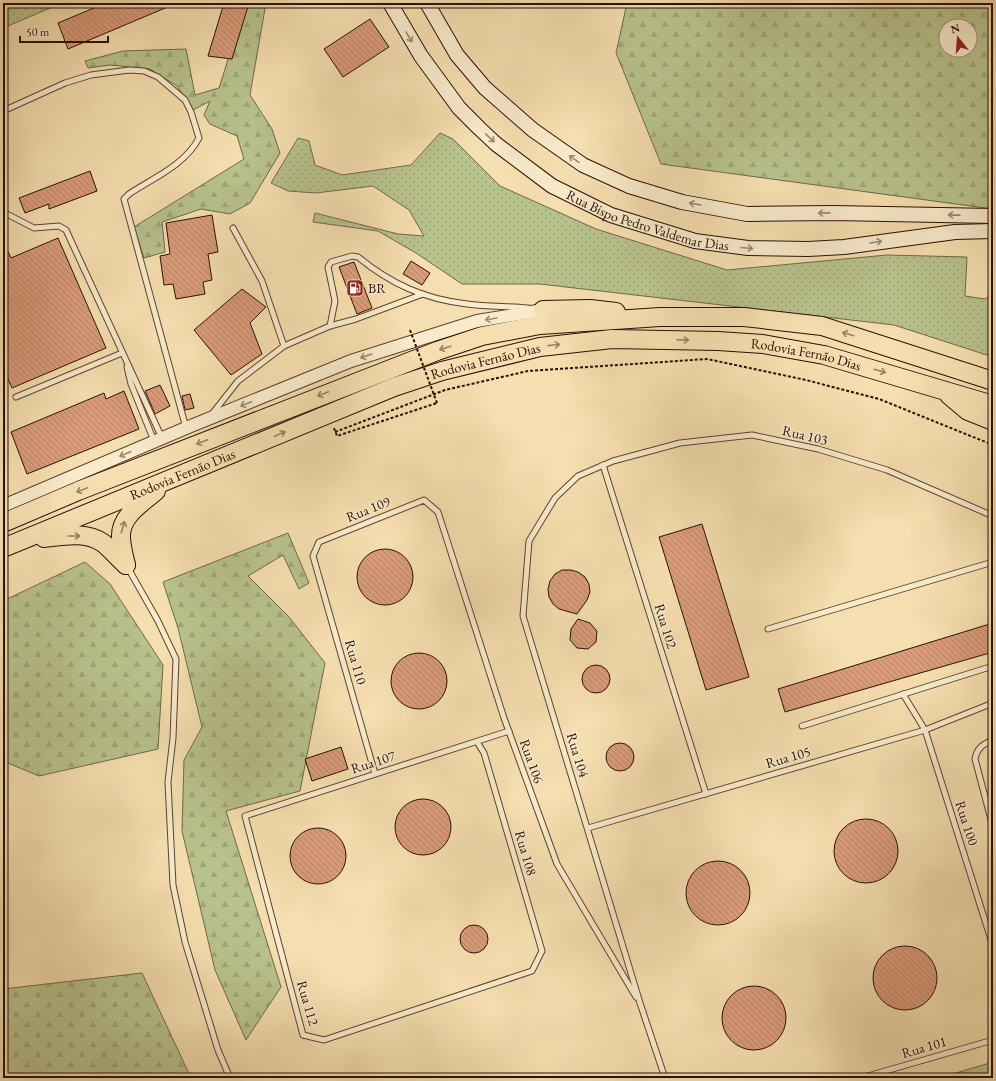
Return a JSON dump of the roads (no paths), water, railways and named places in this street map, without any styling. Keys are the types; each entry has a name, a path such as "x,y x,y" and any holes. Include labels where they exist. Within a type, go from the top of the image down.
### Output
{"highway":[{"path":"543,310 590,308 660,318"},
{"name":"Rodovia Fernão Dias","path":"3,523 85,488 383,371 482,336 540,325 660,318 744,317 822,326 938,362 993,381"},
{"name":"Rodovia Fernão Dias","path":"3,548 167,482 394,387 442,371 540,347 612,339 702,340 763,344 824,354 993,405"},
{"path":"938,362 993,367"},
{"path":"942,389 968,411 993,421"},
{"path":"126,565 120,537 122,524 135,509 167,482"},
{"path":"21,541 73,535 89,536 103,543 126,565"}],"main road":[{"name":"Rua Bispo Pedro Valdemar Dias","path":"390,3 421,56 460,108 479,128 496,144 552,186 611,215 696,241 748,248 808,249 844,247 955,232 993,231"},
{"name":"Rua Bispo Pedro Valdemar Dias","path":"427,3 458,55 485,88 533,130 583,165 629,186 682,202 747,214 833,213 993,216"}],"street":[{"path":"3,506 209,418 351,361 477,321 543,310"}],"lane":[{"path":"3,111 64,83 92,75 129,70 144,71 158,77 185,100 191,112 199,138 196,143 191,151 178,163 128,194 124,200 186,428"},
{"path":"3,212 34,228 59,226 66,230 125,359 158,440"},
{"path":"233,228 262,280 284,346"},
{"path":"330,326 335,300 328,267 331,262 352,256 358,257 386,279 423,294 467,304 543,310"},
{"path":"209,418 238,381 284,346 330,326 356,319 423,294"},
{"path":"16,397 122,353"},
{"path":"125,359 130,384 158,440"},
{"name":"Rua 103","path":"603,465 680,443 752,435 818,448 887,470 993,516"},
{"name":"Rua 102","path":"603,465 706,794"},
{"name":"Rua 104","path":"603,465 578,476 555,498 529,541 523,616 640,1002 665,1078"},
{"name":"Rua 109","path":"313,556 319,542 424,500 438,512"},
{"name":"Rua 106","path":"438,512 509,731 557,864 640,1002"},
{"name":"Rua 110","path":"313,556 375,774"},
{"path":"768,629 993,562"},
{"path":"126,565 158,621 176,659 173,738 168,782 173,885 185,942 218,1050 230,1078"},
{"path":"802,726 993,666"},
{"name":"Rua 100","path":"903,694 925,730 993,946"},
{"name":"Rua 105","path":"588,828 925,730 993,703"},
{"name":"Rua 107","path":"245,816 509,731"},
{"path":"993,740 984,743 977,751 976,759 993,827"},
{"name":"Rua 108","path":"477,742 484,753 542,951 532,971"},
{"name":"Rua 112","path":"245,816 303,1035 324,1040 532,971"},
{"name":"Rua 101","path":"861,1078 993,1040"}],"place":[{"name":"BR","path":"355,288"}]}
